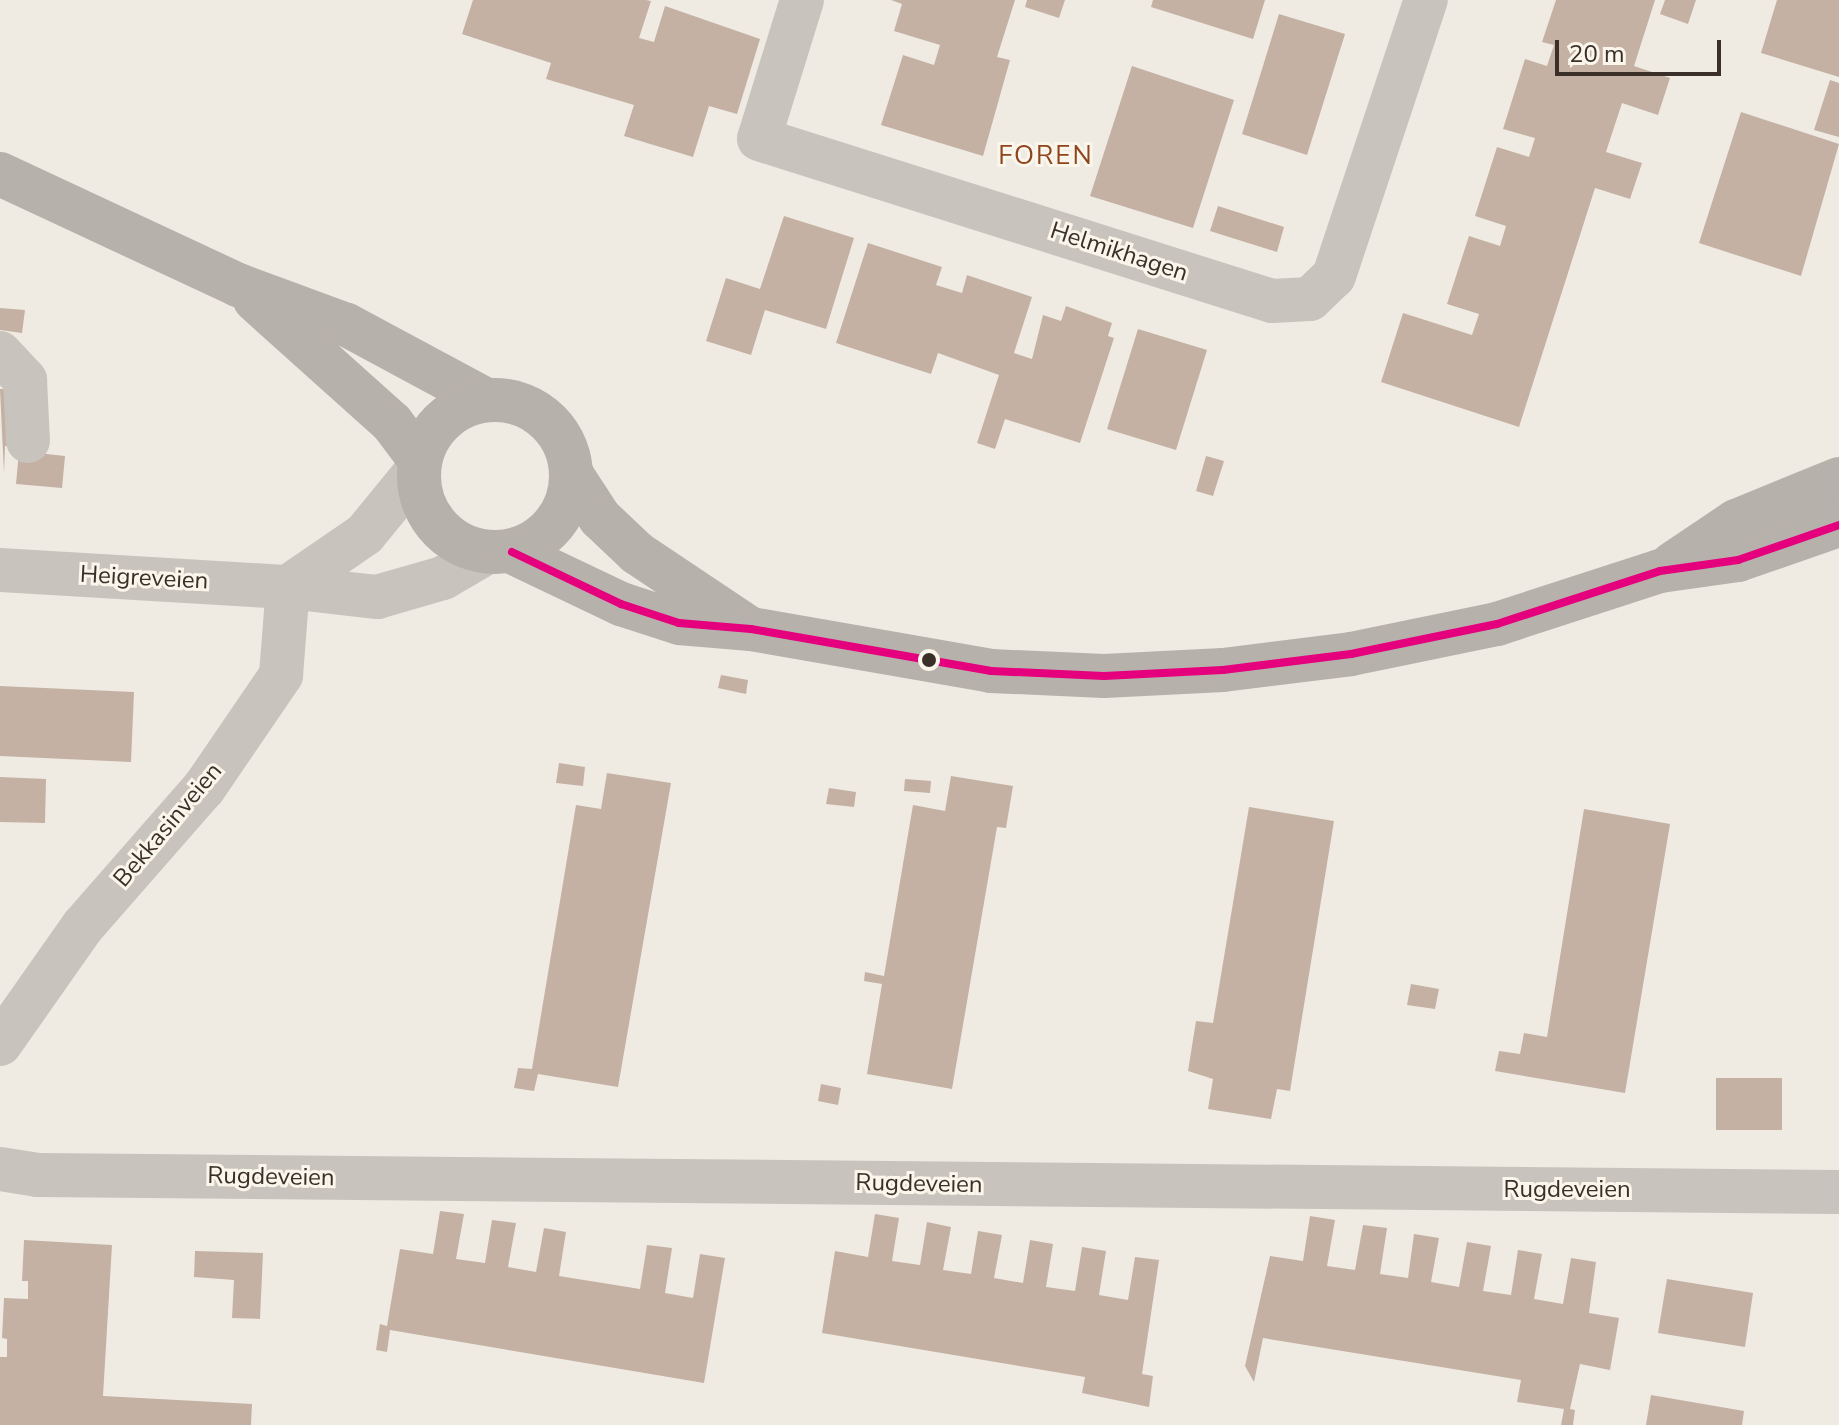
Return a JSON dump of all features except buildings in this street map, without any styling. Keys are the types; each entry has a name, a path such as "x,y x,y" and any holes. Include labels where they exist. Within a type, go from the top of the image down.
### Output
{"main road":[{"path":"0,174 238,285 347,325 486,400 528,407 546,418 559,435 572,475 600,518 637,553 751,629"},
{"path":"238,285 392,423 419,464 425,507 449,538 499,552 679,623 751,629 991,671 1104,676 1223,670 1351,654 1497,624 1660,571 1738,560 1839,525"},
{"path":"419,464 443,419 486,400"},
{"path":"499,552 540,537 562,515 572,475"},
{"path":"1660,571 1736,521 1839,479"}],"street":[{"name":"Helmikhagen","path":"802,0 759,139 1272,301 1310,299 1334,276 1426,0"},
{"path":"0,353 25,380 28,441"},
{"path":"288,587 365,534 419,464"},
{"name":"Heigreveien","path":"0,570 288,587 377,597 443,578 499,552"},
{"name":"Bekkasinveien","path":"0,1044 83,926 204,788 281,675 288,587"},
{"name":"Rugdeveien","path":"0,1169 37,1175 1839,1192"}],"transit line":[{"path":"512,552 621,604 679,623 751,629 991,671 1104,676 1223,670 1351,654 1497,624 1660,571 1738,560 1839,525"}],"district":[{"name":"FOREN","path":"1046,156"}]}
